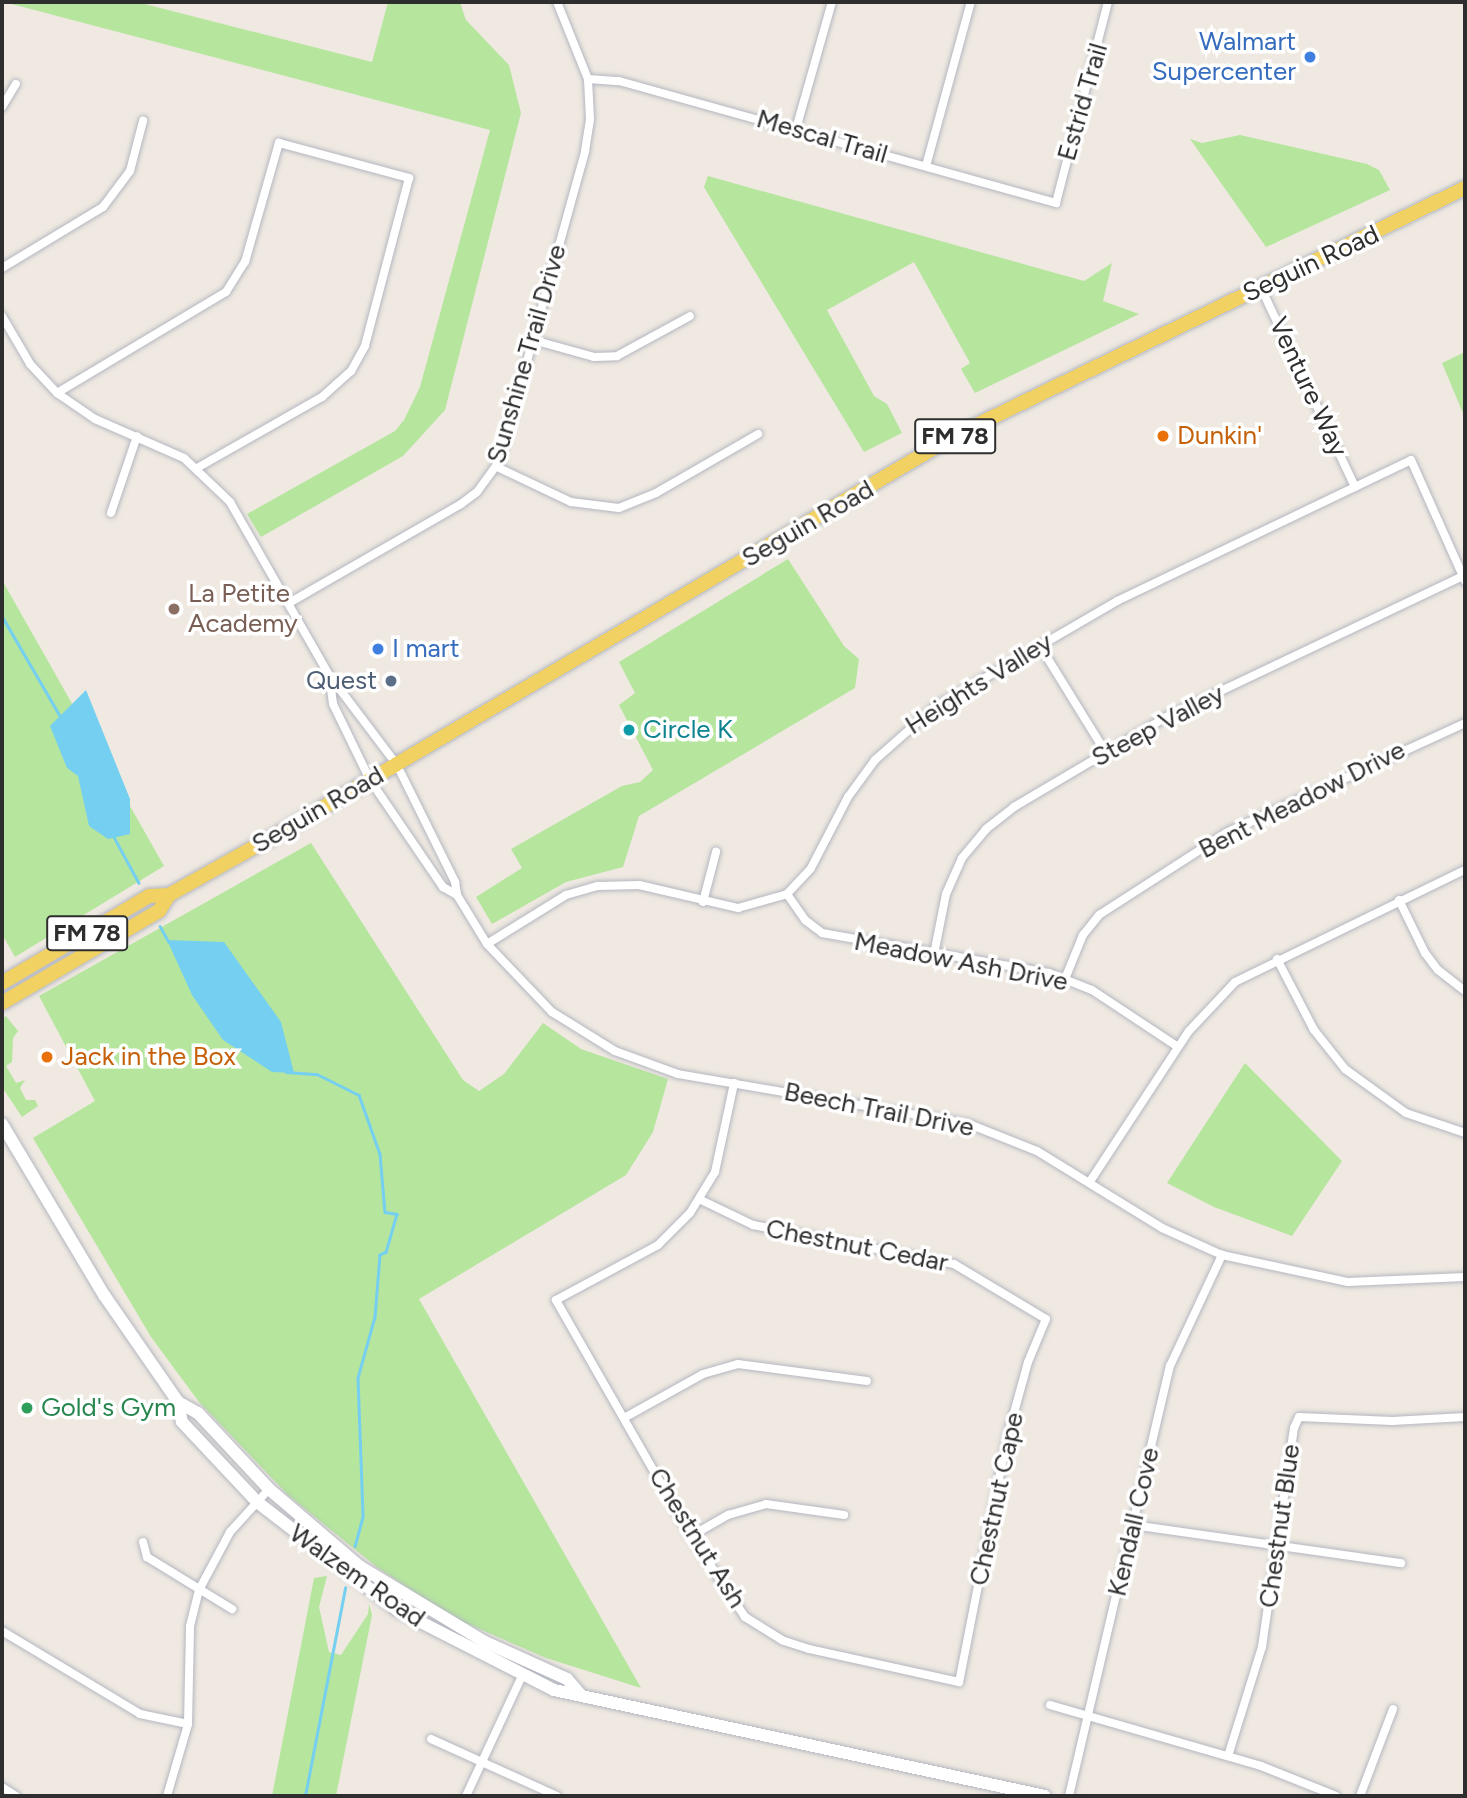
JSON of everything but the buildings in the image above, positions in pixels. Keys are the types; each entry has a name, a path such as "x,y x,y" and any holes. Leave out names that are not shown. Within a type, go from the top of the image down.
{"main road":[{"name":"Seguin Road","path":"2,984 149,896 169,895 397,765 956,435 1465,188"},
{"name":"Seguin Road","path":"2,1003 159,911 169,895"}],"street":[{"name":"Sunshine Trail Drive","path":"289,603 461,504 477,492 497,467 585,151 588,79 557,2"},
{"path":"796,130 832,2"},
{"path":"926,166 971,2"},
{"name":"Estrid Trail","path":"1056,203 1108,2"},
{"name":"Mescal Trail","path":"588,79 619,81 1056,203"},
{"path":"2,107 16,84"},
{"path":"2,268 103,207 130,171 144,121"},
{"path":"57,393 226,292 245,262 279,143 409,178 365,346 351,372 322,397 197,468"},
{"name":"Venture Way","path":"1261,288 1355,487"},
{"name":"Beech Trail Drive","path":"2,316 30,364 57,393 95,419 137,436 197,468 230,502 329,675 397,765 455,882 457,895 487,944 552,1012 615,1051 678,1074 970,1124 1037,1151 1162,1228 1222,1255 1348,1282 1465,1277"},
{"path":"533,340 594,357 617,356 690,316"},
{"path":"497,467 571,502 619,508 656,493 758,434"},
{"path":"111,513 137,436"},
{"name":"Heights Valley","path":"487,944 566,895 598,886 639,885 703,902 747,907 787,894 811,869 848,797 894,739 935,707 1118,601 1411,460 1464,579"},
{"name":"Steep Valley","path":"934,954 953,876 976,839 1014,807 1166,718 1464,579"},
{"path":"1040,646 1106,753"},
{"name":"Beech Trail Drive","path":"329,675 333,704 370,780 443,887 457,895"},
{"name":"Bent Meadow Drive","path":"1065,979 1083,934 1099,915 1215,840 1465,723"},
{"path":"703,902 716,852"},
{"path":"1089,1183 1178,1047 1235,982 1277,959 1465,870"},
{"name":"Meadow Ash Drive","path":"787,894 805,920 822,933 1065,979 1112,1002 1178,1047"},
{"path":"1399,901 1425,953 1465,991"},
{"path":"1277,959 1314,1030 1345,1069 1406,1112 1465,1133"},
{"path":"701,1200 720,1156 734,1083"},
{"name":"Walzem Road","path":"2,1124 104,1295 178,1402 182,1422 257,1502 397,1610 554,1690 1045,1796"},
{"name":"Chestnut Ash","path":"701,1200 658,1245 556,1300 691,1536 745,1616 782,1640 959,1682"},
{"name":"Chestnut Cedar","path":"701,1200 753,1225 954,1264 1046,1319"},
{"name":"Kendall Cove","path":"1069,1796 1170,1366 1222,1255"},
{"name":"Chestnut Cape","path":"959,1682 1007,1438 1028,1362 1046,1319"},
{"path":"624,1418 703,1374 738,1364 867,1381"},
{"name":"Walzem Road","path":"178,1402 198,1413 269,1489 359,1566 412,1602 526,1664 567,1678 580,1694"},
{"name":"Chestnut Blue","path":"1228,1756 1262,1647 1294,1428 1299,1417 1392,1421 1465,1417"},
{"path":"167,1796 188,1724 190,1626 199,1590 230,1531 269,1489"},
{"path":"691,1536 728,1515 766,1504 844,1515"},
{"path":"1133,1525 1401,1563"},
{"path":"143,1542 147,1557 232,1609"},
{"path":"2,1631 140,1714 188,1724"},
{"path":"466,1796 522,1676"},
{"path":"1050,1705 1228,1756 1336,1796"},
{"path":"1360,1796 1393,1709"},
{"path":"431,1739 557,1796"},
{"path":"2,1787 16,1796"}],"green space":[{"path":"4,2 137,2 372,62 388,2 460,2 466,20 509,65 521,113 445,410 403,456 261,537 247,514 395,431 404,420 420,387 490,130"},
{"path":"1240,135 1367,164 1379,170 1390,190 1266,247 1190,139 1202,143"},
{"path":"708,176 1084,281 1112,263 1103,301 1139,314 975,393 961,369 970,363 914,262 827,310 874,396 887,404 902,433 864,452 704,187"},
{"path":"1465,352 1465,418 1442,363"},
{"path":"788,559 844,646 859,659 855,688 639,816 623,867 566,882 492,924 476,897 522,868 511,849 622,786 640,782 653,770 619,705 635,693 619,662"},
{"path":"2,580 164,866 15,957 2,934"},
{"path":"311,843 463,1080 479,1091 504,1074 543,1023 581,1049 668,1079 653,1132 626,1175 419,1299 641,1688 546,1658 454,1618 378,1568 289,1496 199,1402 151,1337 33,1138 95,1101 39,996"},
{"path":"6,1016 18,1031 13,1038 12,1062 6,1066 16,1083 25,1080 20,1088 26,1100 35,1100 38,1106 22,1117 2,1087 2,1019"},
{"path":"1245,1063 1342,1161 1292,1236 1214,1207 1167,1183"},
{"path":"327,1576 319,1607 329,1652 341,1655 368,1614 369,1604 372,1615 336,1796 272,1796 314,1578"}],"water":[{"path":"86,690 130,799 130,834 108,839 89,826 78,776 67,768 50,726"},
{"path":"167,940 224,942 281,1022 294,1073 272,1072 223,1040 192,995"}],"waterway":[{"path":"2,616 62,719"},
{"path":"114,837 139,883"},
{"path":"160,926 169,942"},
{"path":"286,1072 317,1074 359,1095 380,1154 385,1212 397,1214 386,1252 380,1255 375,1317 358,1378 363,1517 355,1546"},
{"path":"305,1796 345,1588"}],"place":[{"name":"Walmart Supercenter","path":"1310,57"},
{"name":"Dunkin'","path":"1163,436"},
{"name":"La Petite Academy","path":"174,609"},
{"name":"I mart","path":"378,649"},
{"name":"Quest","path":"391,681"},
{"name":"Circle K","path":"629,730"},
{"name":"Jack in the Box","path":"47,1057"},
{"name":"Gold's Gym","path":"27,1408"}]}
